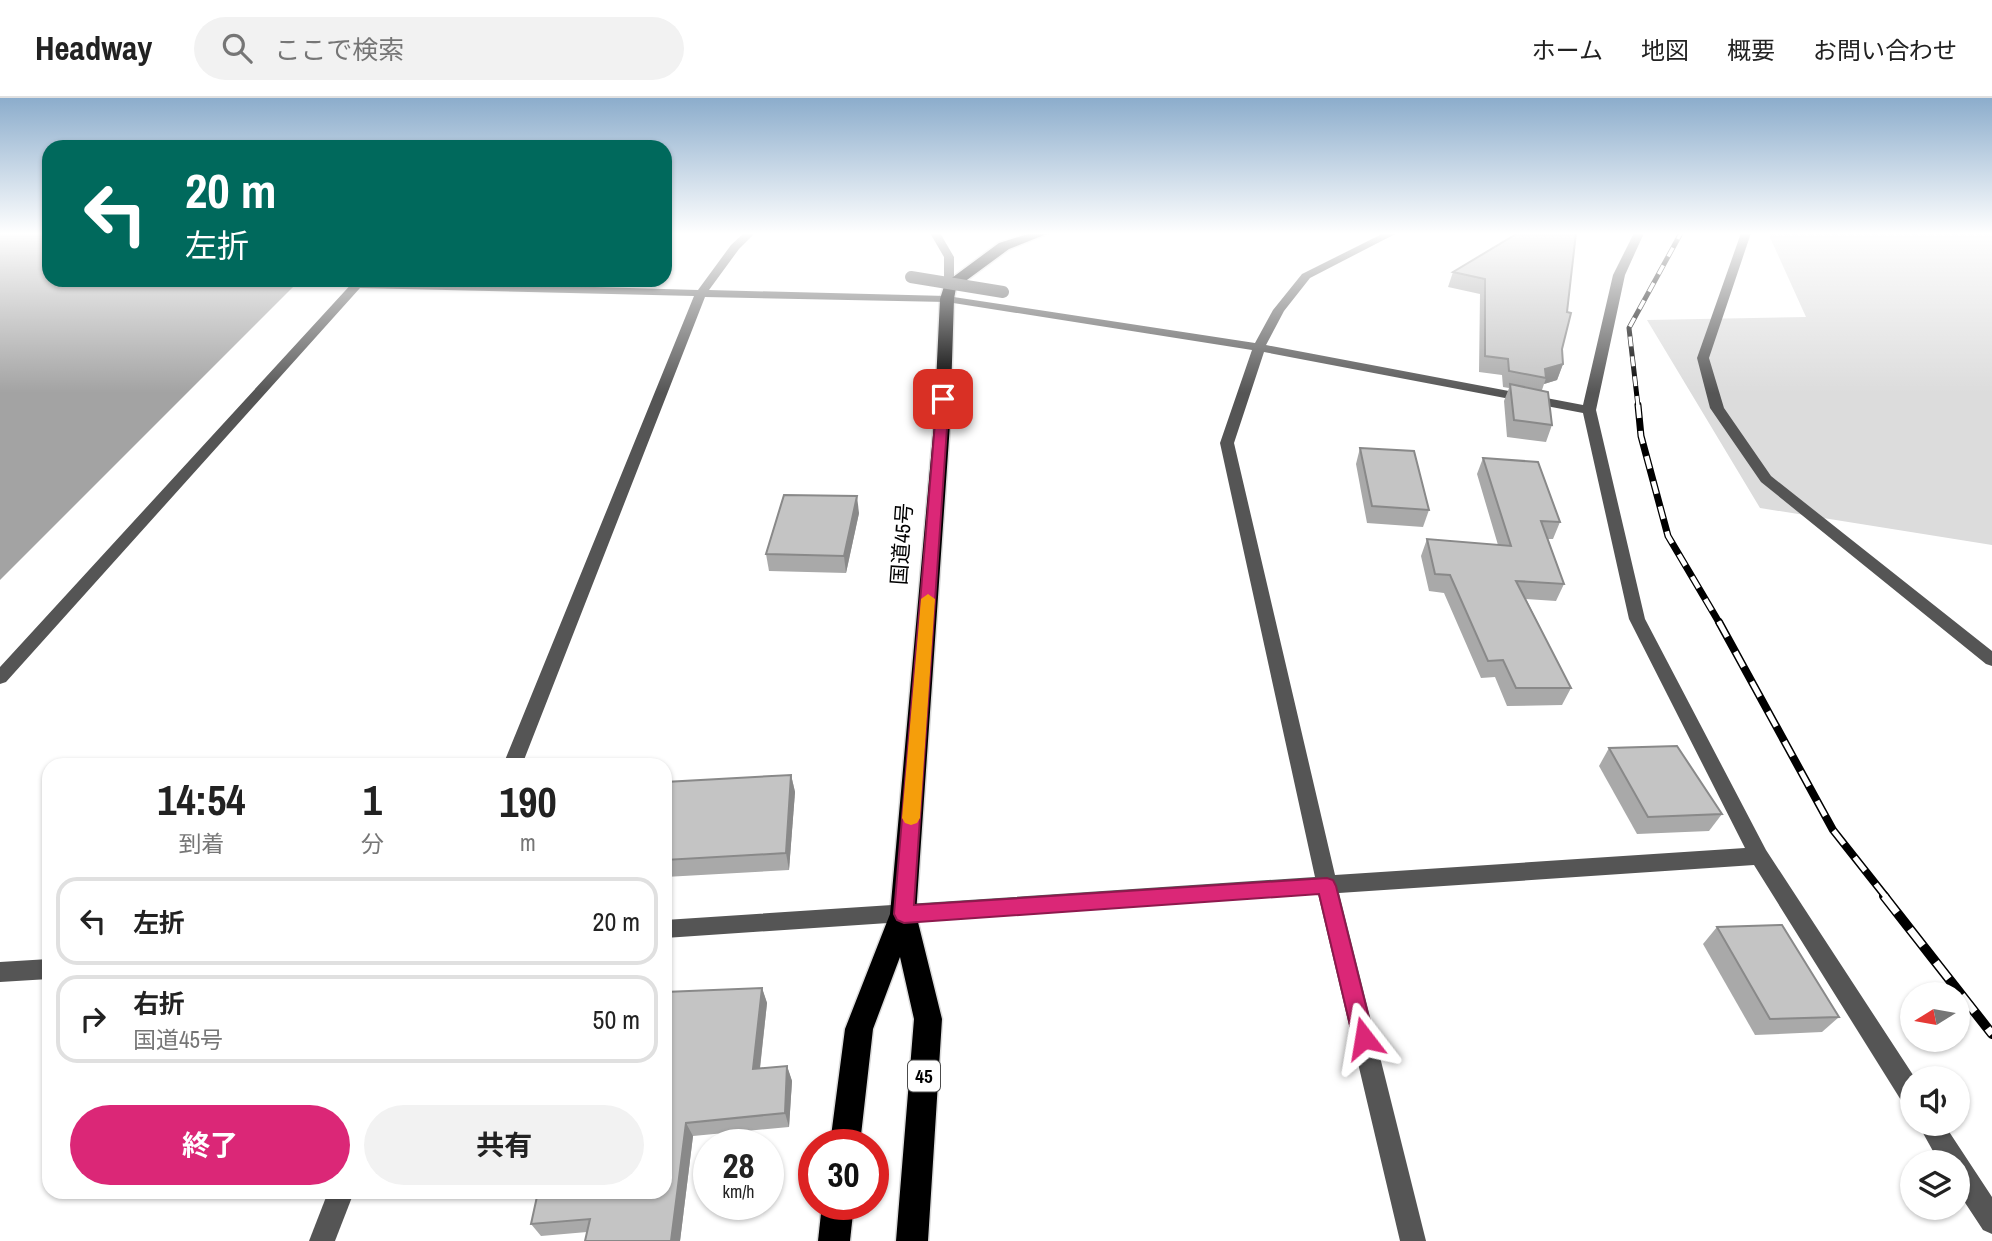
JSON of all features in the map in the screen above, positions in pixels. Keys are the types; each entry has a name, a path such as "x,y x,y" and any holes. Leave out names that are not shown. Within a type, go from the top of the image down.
{"highway":[{"path":"948,292 955,286"},
{"name":"国道45号","path":"847,1129 859,1029 904,914 942,424 948,292"},
{"name":"国道45号","path":"904,914 928,1019 912,1241"},
{"path":"834,1241 836,1220"}],"street":[{"path":"515,758 706,286"},
{"path":"948,286 948,292"},
{"path":"968,286 1003,292"},
{"path":"1298,286 1279,310 1259,347 1227,443 1327,886 1413,1241"},
{"path":"1617,286 1590,410 1637,619 1759,856 1900,1077"},
{"path":"1728,286 1703,358 1717,408 1766,479 1992,660"},
{"path":"0,678 354,287"},
{"path":"514,287 701,293 948,292 1259,347 1590,410"},
{"path":"672,929 1759,856"},
{"path":"0,972 42,969"},
{"path":"1970,1187 1992,1221"},
{"path":"321,1241 338,1199"}],"shaded area":[{"path":"0,286 293,287 0,580"},
{"path":"1792,286 1992,286 1992,545 1760,508 1647,320 1806,317"}],"building":[{"path":"1485,286 1570,286 1567,312 1571,313 1562,349 1563,364 1545,369 1546,378 1509,371 1508,359 1485,356"},
{"path":"1510,384 1548,392 1552,425 1514,420"},
{"path":"1360,448 1414,451 1429,510 1372,506"},
{"path":"1483,458 1538,462 1560,522 1541,521 1564,584 1516,581 1571,688 1516,688 1503,660 1488,661 1450,575 1435,574 1427,539 1511,546"},
{"path":"784,495 857,496 844,556 766,554"},
{"path":"1677,746 1722,814 1648,817 1609,748"},
{"path":"791,775 786,853 672,860 672,782"},
{"path":"1782,925 1839,1017 1770,1019 1717,927"},
{"path":"762,988 753,1069 787,1066 785,1113 686,1123 671,1241 585,1241 590,1219 531,1224 536,1199 672,1199 672,992"}],"railway":[{"path":"1638,406 1629,328 1652,286"},
{"path":"1638,405 1641,436 1668,536 1720,624"},
{"path":"1719,622 1833,830 1886,897"},
{"path":"1884,896 1992,1034"}],"slow traffic":[{"path":"911,818 928,599"}],"route":[{"path":"943,399 904,914 1327,886 1364,1038"}]}
